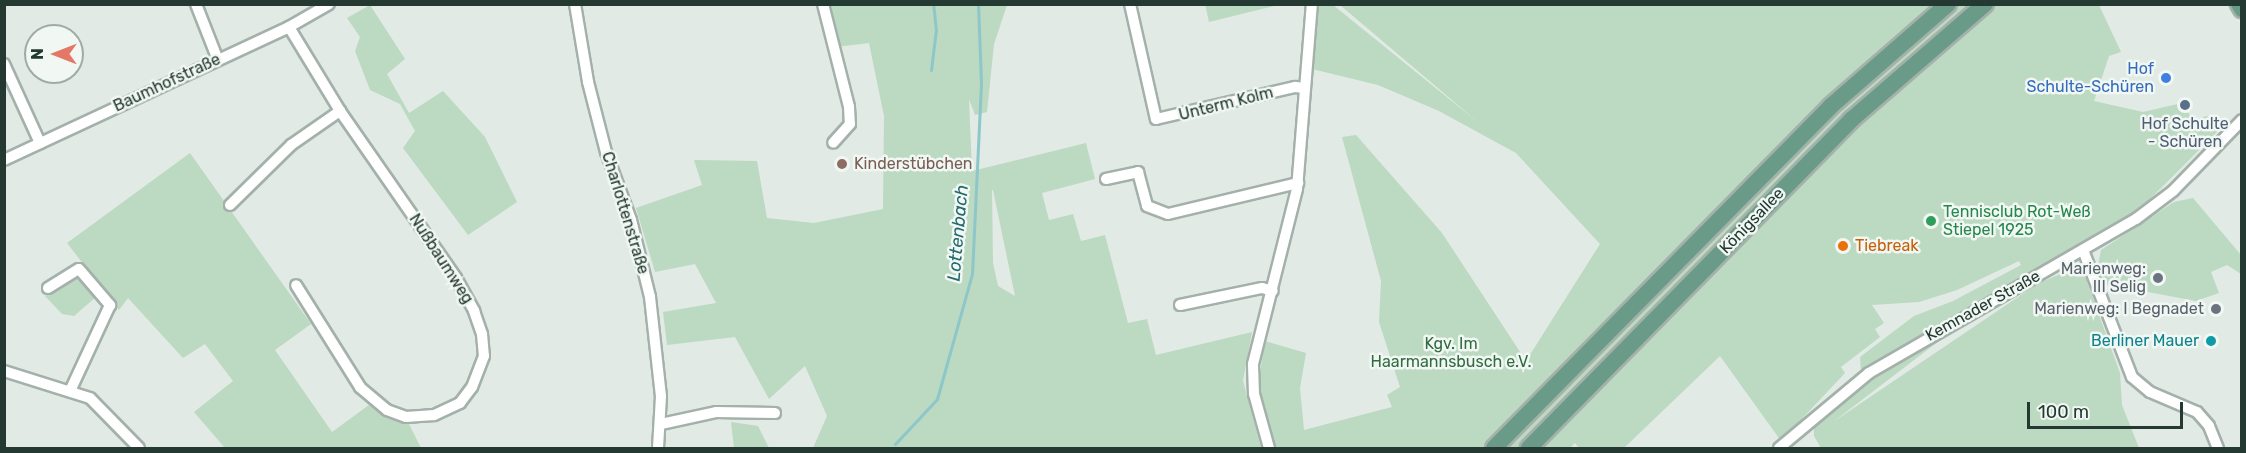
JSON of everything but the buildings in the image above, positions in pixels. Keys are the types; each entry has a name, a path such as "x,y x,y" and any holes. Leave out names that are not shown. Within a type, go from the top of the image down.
{"main road":[{"name":"Königsallee","path":"1494,448 1831,106 1947,4"},
{"name":"Königsallee","path":"1529,448 1851,120 1985,4"},
{"path":"2239,4 2241,9"}],"street":[{"path":"196,4 218,60"},
{"name":"Baumhofstraße","path":"4,159 289,27 329,4"},
{"name":"Charlottenstraße","path":"576,4 588,82 603,141 631,220 650,297 661,424 658,448"},
{"path":"823,4 849,107 850,124 833,143"},
{"name":"Unterm Kolm","path":"1130,4 1156,119 1295,87 1305,88"},
{"path":"1269,448 1252,378 1256,348 1273,291 1298,183 1312,4"},
{"name":"Nußbaumweg","path":"289,27 340,111 456,278 474,311 484,356 472,387 460,403 429,417 406,417 387,410 360,387 297,285"},
{"path":"4,64 40,142"},
{"path":"230,205 291,145 340,111"},
{"name":"Kemnader Straße","path":"1779,448 1869,373 2083,250 2173,191 2241,120"},
{"path":"1107,179 1138,172 1147,206 1168,214 1298,183"},
{"path":"2083,250 2132,377 2150,392 2197,412 2209,426 2218,448"},
{"path":"48,288 79,269 110,305 70,391"},
{"path":"1180,305 1262,288 1273,291"},
{"path":"4,371 90,399 139,448"},
{"path":"661,424 716,412 775,413"}],"green space":[{"path":"1205,4 1278,4 1278,5 1209,22"},
{"path":"370,5 405,59 387,74 409,113 443,91 485,137 517,202 468,235 403,148 415,131 400,104 370,90 355,51 360,37 347,18"},
{"path":"825,5 1007,5 994,44 987,112 975,115 969,99 972,171 1086,143 1095,179 1042,193 1049,220 1073,214 1081,241 1105,235 1128,323 1147,319 1156,355 1252,332 1243,381 1261,448 813,448 827,416 805,366 769,399 735,337 667,345 663,312 716,303 695,264 655,272 636,208 702,185 694,160 757,161 767,218 814,223 883,209 884,116 869,43 836,47","holes":["993,190 1015,296 998,286 993,263"]},
{"name":"Kgv. Im Haarmannsbusch e.V.","path":"1317,5 1333,5 1479,123 1340,5 2099,5 2121,52 2109,56 2094,101 2143,112 2182,103 2193,120 2207,116 2220,129 2140,209 2024,276 1833,422 2039,283 2075,268 2085,276 2120,373 2122,405 2139,448 1821,448 1814,436 1814,426 1862,384 1860,357 1914,316 1953,301 2021,265 2019,261 1957,290 1919,302 1872,305 1884,323 1875,329 1880,337 1841,367 1845,373 1781,441 1720,356 1624,448 1579,448 1575,443 1570,448 1274,448 1258,385 1265,341 1306,353 1300,388 1304,430 1392,407 1387,395 1400,387 1379,322 1381,281 1342,137 1356,135 1442,233 1526,361 1600,244 1516,153 1439,111 1378,85 1312,69"},
{"path":"190,153 311,324 275,350 332,432 369,405 387,418 409,424 421,448 225,448 194,412 233,381 205,344 183,358 128,298 119,310 67,243"},
{"path":"2193,198 2241,255 2241,274 2227,265 2211,272 2219,293 2196,301 2105,284 2098,265 2101,250 2174,202"},
{"path":"77,275 97,296 74,316 62,314 45,296"},
{"path":"731,422 758,426 769,448 734,448"}],"waterway":[{"name":"Lottenbach","path":"931,70 936,31 933,4"},
{"name":"Lottenbach","path":"895,444 937,399 972,274 981,82 978,4"}],"place":[{"name":"Hof Schulte-Schüren","path":"2166,78"},
{"name":"Hof Schulte - Schüren","path":"2185,105"},
{"name":"Kinderstübchen","path":"842,164"},
{"name":"Tennisclub Rot-Weß Stiepel 1925","path":"1931,221"},
{"name":"Tiebreak","path":"1843,246"},
{"name":"Marienweg: III Selig","path":"2158,278"},
{"name":"Marienweg: I Begnadet","path":"2216,309"},
{"name":"Berliner Mauer","path":"2211,341"}]}
